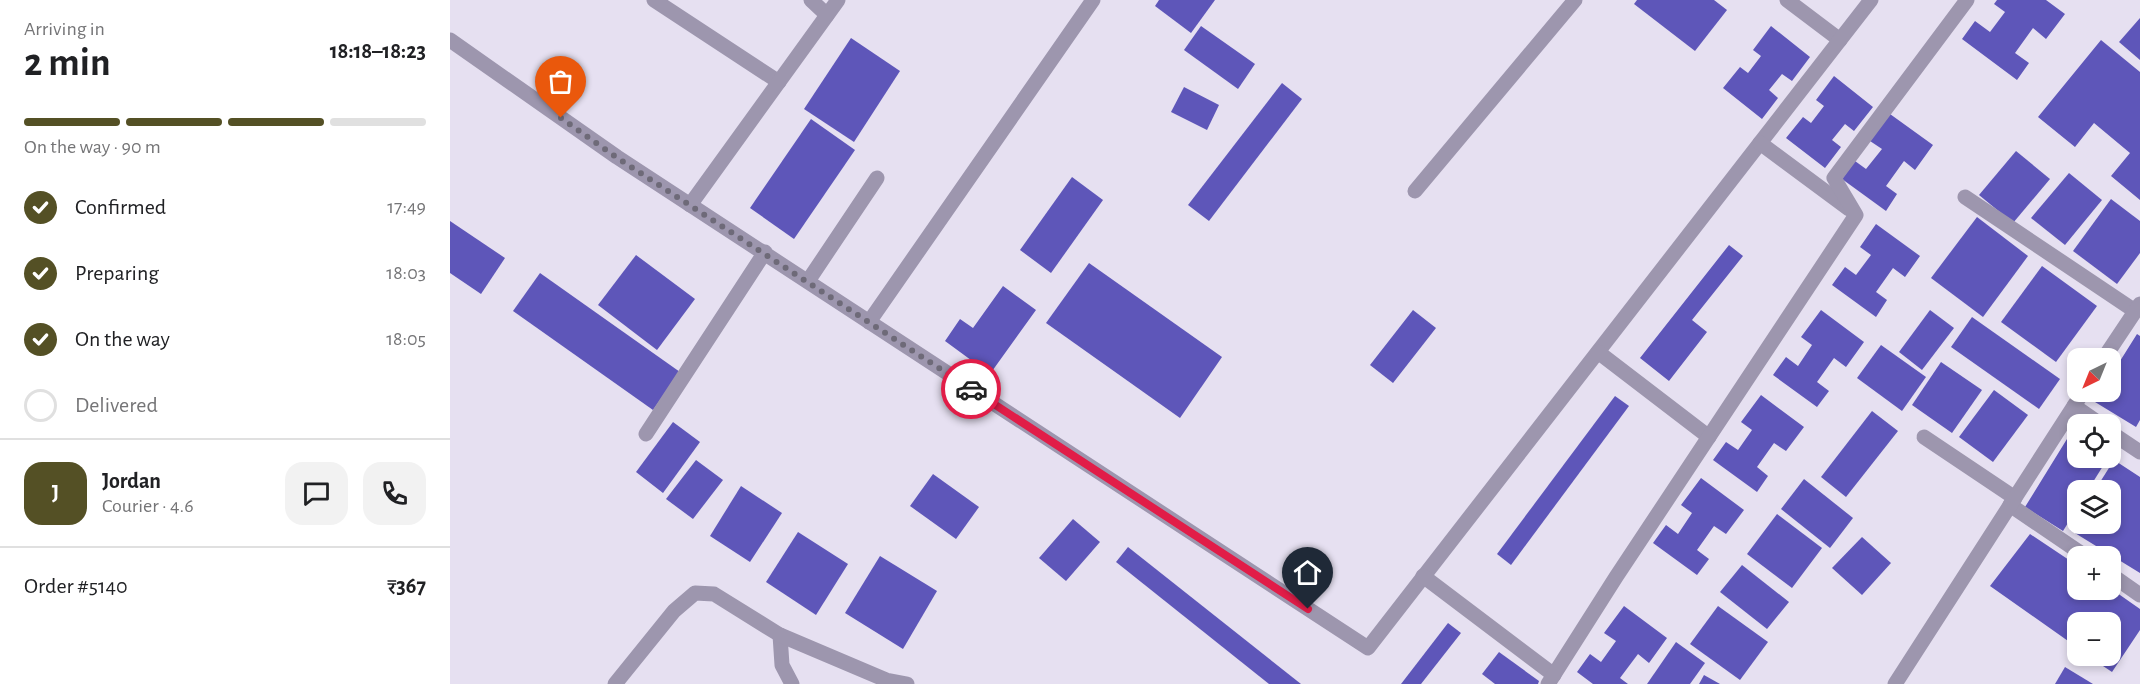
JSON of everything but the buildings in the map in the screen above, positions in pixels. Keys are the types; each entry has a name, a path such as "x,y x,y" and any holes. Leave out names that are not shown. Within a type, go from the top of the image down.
{"street":[{"path":"654,0 779,82"},
{"path":"811,0 827,15"},
{"path":"690,205 838,0"},
{"path":"869,322 1094,0"},
{"path":"1415,191 1575,0"},
{"path":"1787,0 1840,40"},
{"path":"450,40 616,157 765,252 1368,648 1871,0"},
{"path":"1856,215 1834,178 1966,0"},
{"path":"1760,143 1856,215"},
{"path":"808,281 877,178"},
{"path":"1965,197 2138,308 2111,348"},
{"path":"1424,576 1551,680 1856,215"},
{"path":"646,434 765,252"},
{"path":"1598,352 1709,436"},
{"path":"1895,684 2077,402"},
{"path":"2074,406 2086,414"},
{"path":"1924,438 2072,546"},
{"path":"2121,439 2140,452"},
{"path":"2121,582 2140,595"},
{"path":"615,684 674,611 695,593 714,594 780,635 886,680 907,684"},
{"path":"780,635 782,665 792,684"}],"way so far":[{"path":"561,118 616,157 765,252 971,389"}],"route":[{"path":"971,389 1308,609"}]}
